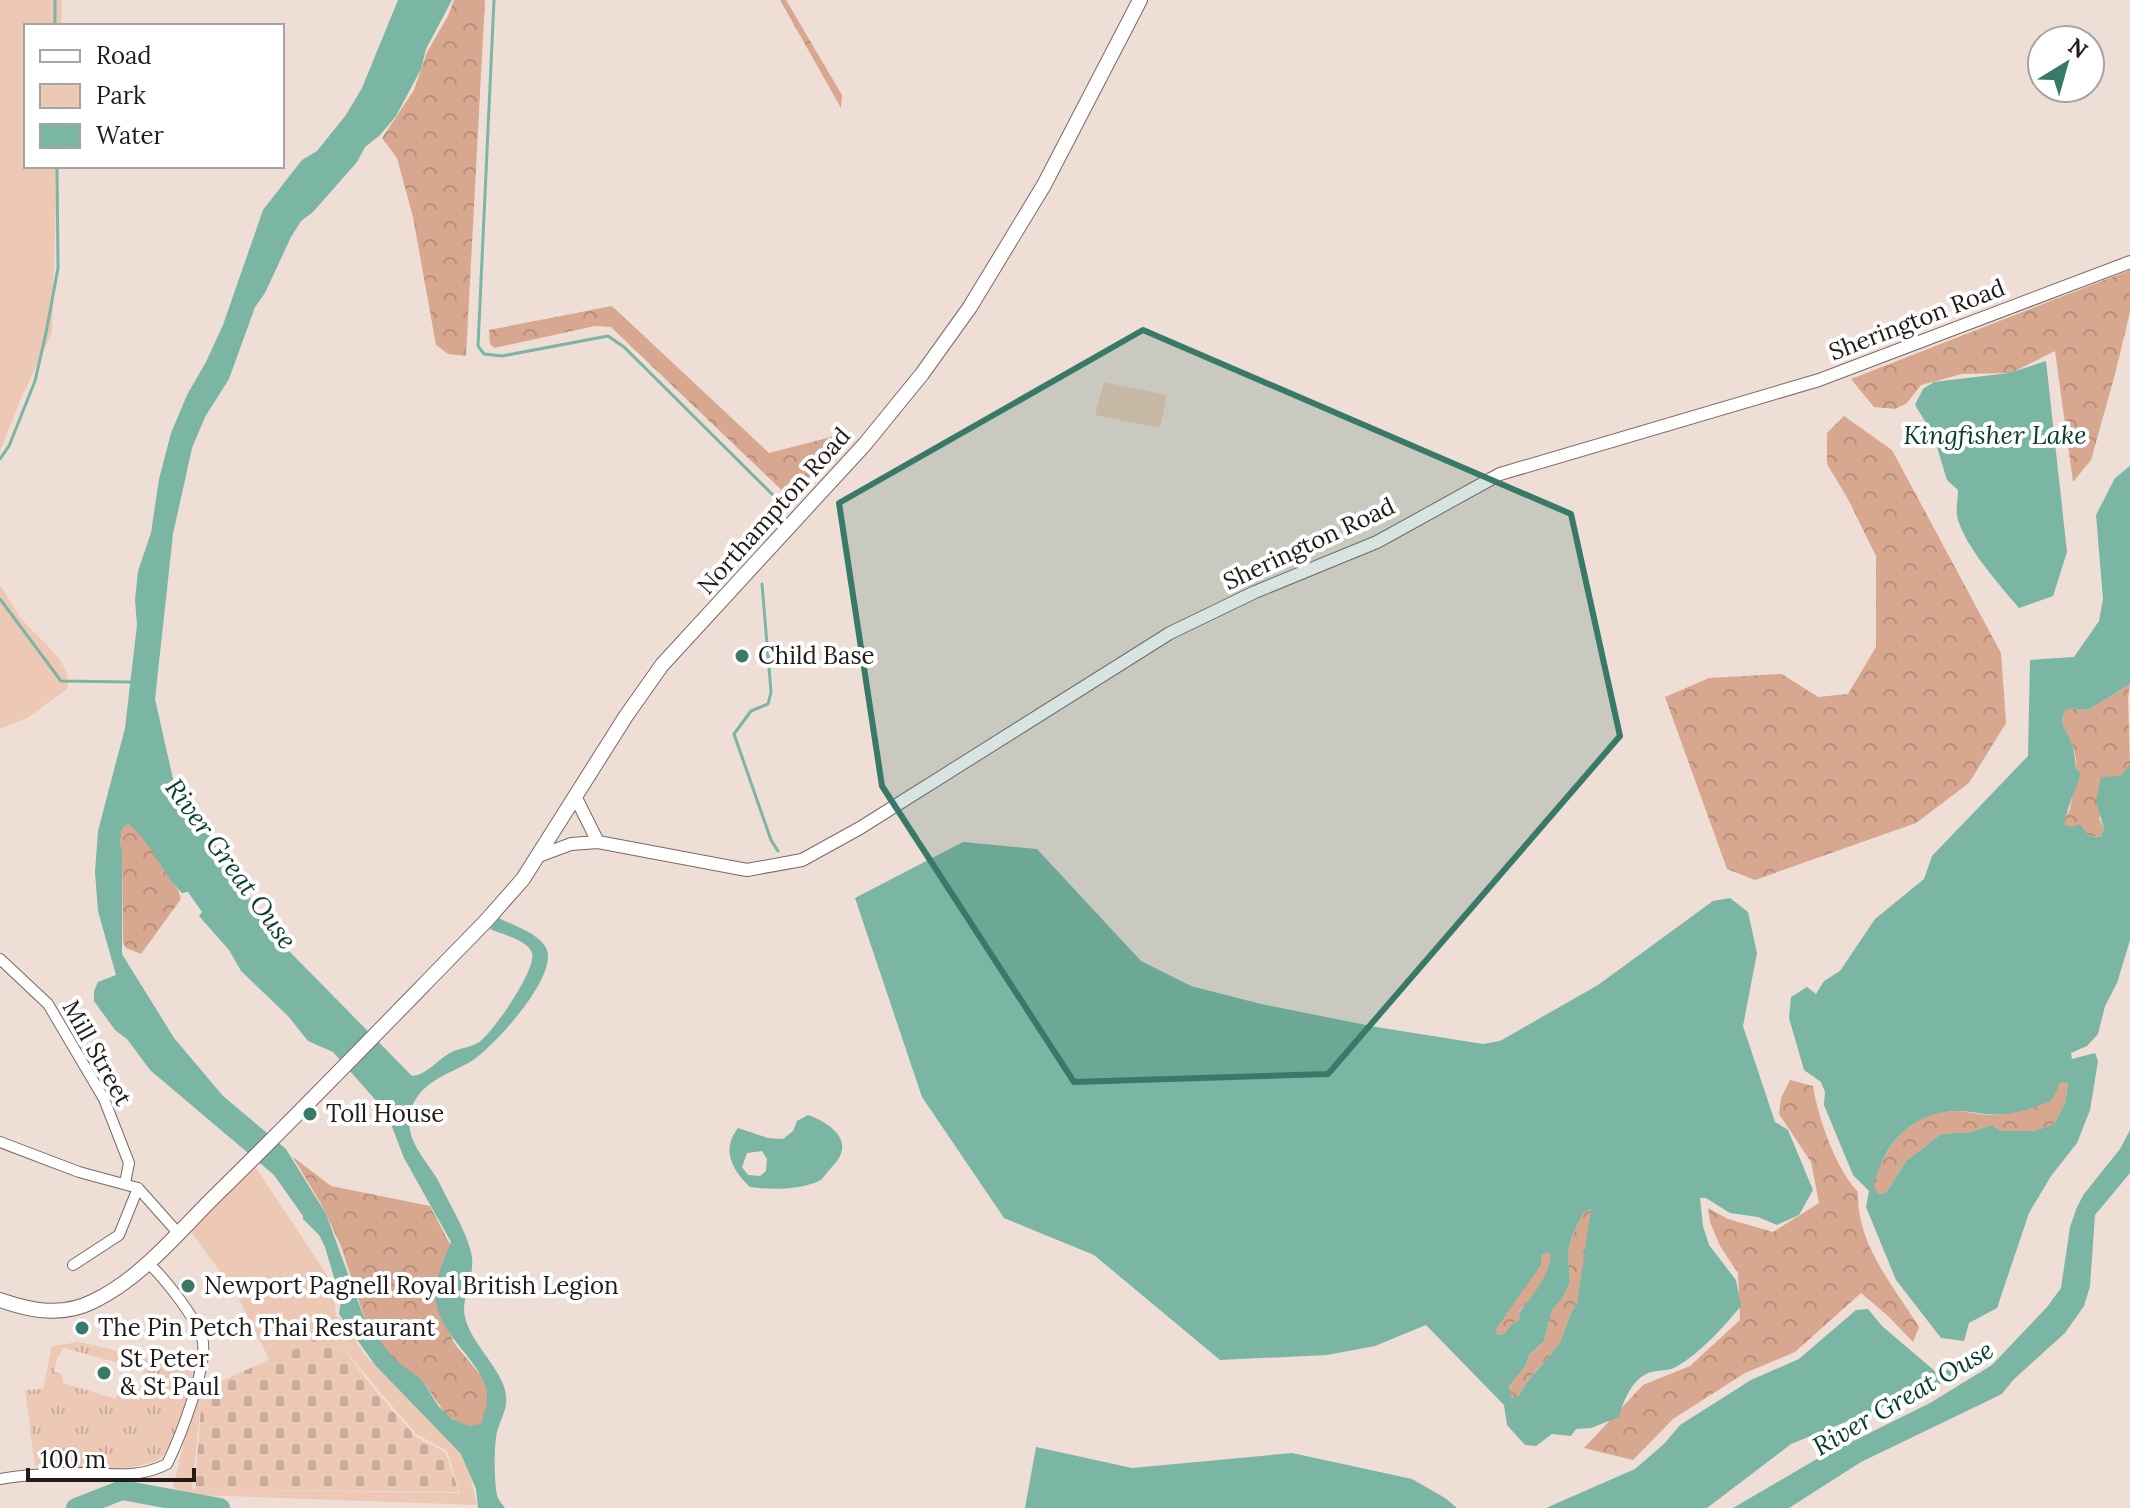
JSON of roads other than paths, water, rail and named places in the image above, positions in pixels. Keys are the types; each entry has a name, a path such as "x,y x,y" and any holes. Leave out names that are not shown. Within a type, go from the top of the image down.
{"main road":[{"name":"Northampton Road","path":"0,1300 43,1312 70,1311 124,1284 282,1129 486,921 523,879 626,716 662,665 865,444 922,374 970,307 1044,185 1140,0"}],"street":[{"name":"Sherington Road","path":"536,857 571,844 598,842 747,870 802,860 860,828 1170,633 1255,592 1377,542 1500,474 1819,380 2130,262"},
{"path":"575,796 598,842"},
{"name":"Mill Street","path":"0,959 48,1004 104,1099 129,1163 125,1183"},
{"path":"0,1142 109,1182 138,1188 178,1233"},
{"path":"73,1265 119,1235 138,1188"},
{"path":"0,1479 30,1474 128,1475 150,1472 167,1464 187,1415 204,1354 202,1337 165,1279 147,1262"}],"water":[{"path":"398,0 452,0 396,116 365,147 357,162 313,212 301,221 291,237 265,293 255,307 229,379 205,417 192,448 173,534 155,699 173,779 222,855 220,859 289,951 412,1076 423,1073 454,1051 478,1043 503,1015 521,986 532,961 532,953 520,941 490,929 499,918 530,933 545,946 548,958 544,973 523,1008 481,1054 421,1092 415,1100 409,1121 413,1141 441,1186 471,1252 472,1269 465,1317 474,1339 506,1392 495,1460 497,1493 505,1508 478,1508 476,1489 461,1454 375,1365 339,1314 341,1301 325,1247 274,1175 150,1070 94,1001 98,982 116,975 98,911 95,872 98,831 125,728 137,625 135,600 138,571 151,533 159,479 171,433 223,325 263,210 302,160 317,151 346,115 362,88","holes":["128,824 175,885 182,893 188,892 202,912 199,916 229,950 241,971 288,1016 308,1041 333,1052 380,1105 404,1158 451,1242 437,1278 435,1299 446,1327 486,1388 487,1402 481,1424 469,1426 452,1419 439,1407 422,1380 395,1360 366,1323 326,1214 286,1149 223,1096 174,1038 122,954 120,843 122,829"]},
{"name":"Kingfisher Lake","path":"2046,361 2067,552 2053,596 2019,608 1967,540 1957,516 1958,490 1947,480 1933,434 1915,405 1923,389 1934,382 2009,373"},
{"path":"2130,466 2130,684 2088,710 2067,708 2064,714 2063,723 2073,747 2076,769 2081,773 2065,825 2072,827 2079,824 2089,836 2101,837 2104,829 2096,801 2101,777 2121,776 2130,764 2130,940 2098,1034 2087,1046 2071,1053 2072,1059 2095,1053 2098,1061 2090,1110 2077,1143 2051,1176 2029,1213 1997,1308 1969,1323 1964,1341 1941,1338 1896,1280 1866,1207 1869,1191 1853,1175 1824,1105 1825,1092 1821,1082 1804,1070 1789,1018 1791,997 1807,987 1816,994 1824,981 1840,971 1875,919 1924,879 1932,856 2028,756 2030,660 2074,657 2099,621 2103,599 2096,515 2115,478","holes":["2060,1082 2068,1084 2065,1103 2054,1124 2034,1131 2000,1131 1992,1125 1971,1132 1941,1134 1906,1161 1886,1193 1878,1194 1874,1187 1891,1146 1923,1118 1953,1111 1997,1114 2021,1111 2051,1101"]},
{"path":"963,842 1037,849 1141,961 1191,986 1261,1004 1376,1027 1483,1044 1500,1041 1598,985 1713,901 1730,898 1748,912 1757,953 1743,1026 1775,1122 1788,1130 1813,1190 1799,1215 1777,1225 1758,1217 1730,1213 1706,1198 1700,1198 1709,1245 1736,1280 1741,1306 1694,1355 1673,1368 1651,1372 1639,1379 1626,1397 1619,1417 1591,1428 1576,1429 1571,1436 1552,1434 1536,1446 1525,1445 1507,1425 1504,1405 1426,1325 1375,1346 1327,1355 1220,1360 1094,1255 1004,1218 922,1097 855,898","holes":["1591,1209 1577,1303 1558,1345 1519,1396 1512,1398 1509,1386 1526,1365 1529,1355 1544,1341 1552,1310 1570,1282 1568,1252 1572,1236 1583,1213","1544,1252 1550,1254 1544,1276 1519,1313 1517,1322 1504,1334 1497,1335 1496,1329 1541,1265"]},
{"path":"808,1115 833,1129 842,1143 839,1159 822,1179 811,1184 767,1189 750,1187 738,1174 731,1159 730,1144 738,1128 768,1138 783,1139 793,1131 797,1121","holes":["762,1151 767,1159 766,1171 760,1176 748,1175 742,1167 747,1153"]},
{"path":"2130,1130 2130,1173 2095,1215 2090,1286 2084,1306 2065,1333 2013,1380 2002,1394 1861,1462 1789,1508 1733,1508 1815,1460 1930,1403 1992,1365 2061,1288 2070,1227 2077,1207 2120,1149"},
{"name":"River Great Ouse","path":"1868,1309 1882,1326 1936,1372 1949,1370 1957,1377 1791,1444 1707,1508 1546,1508 1635,1469 1680,1425 1751,1380 1799,1359 1856,1310"},
{"path":"1036,1447 1132,1468 1292,1453 1412,1479 1457,1508 1025,1508"}],"waterway":[{"path":"55,0 55,24"},
{"path":"494,0 478,346 484,354 502,356 608,336 624,347 785,507"},
{"path":"0,459 9,446 35,381 46,333 58,268 57,168"},
{"path":"762,584 771,692 768,704 751,711 734,734 771,840 778,851"},
{"path":"0,599 61,681 131,682"},
{"path":"76,1508 122,1490 220,1508"}],"place":[{"name":"Child Base","path":"742,656"},
{"name":"Toll House","path":"310,1114"},
{"name":"Newport Pagnell Royal British Legion","path":"188,1286"},
{"name":"The Pin Petch Thai Restaurant","path":"82,1328"},
{"name":"St Peter & St Paul","path":"104,1373"}]}
